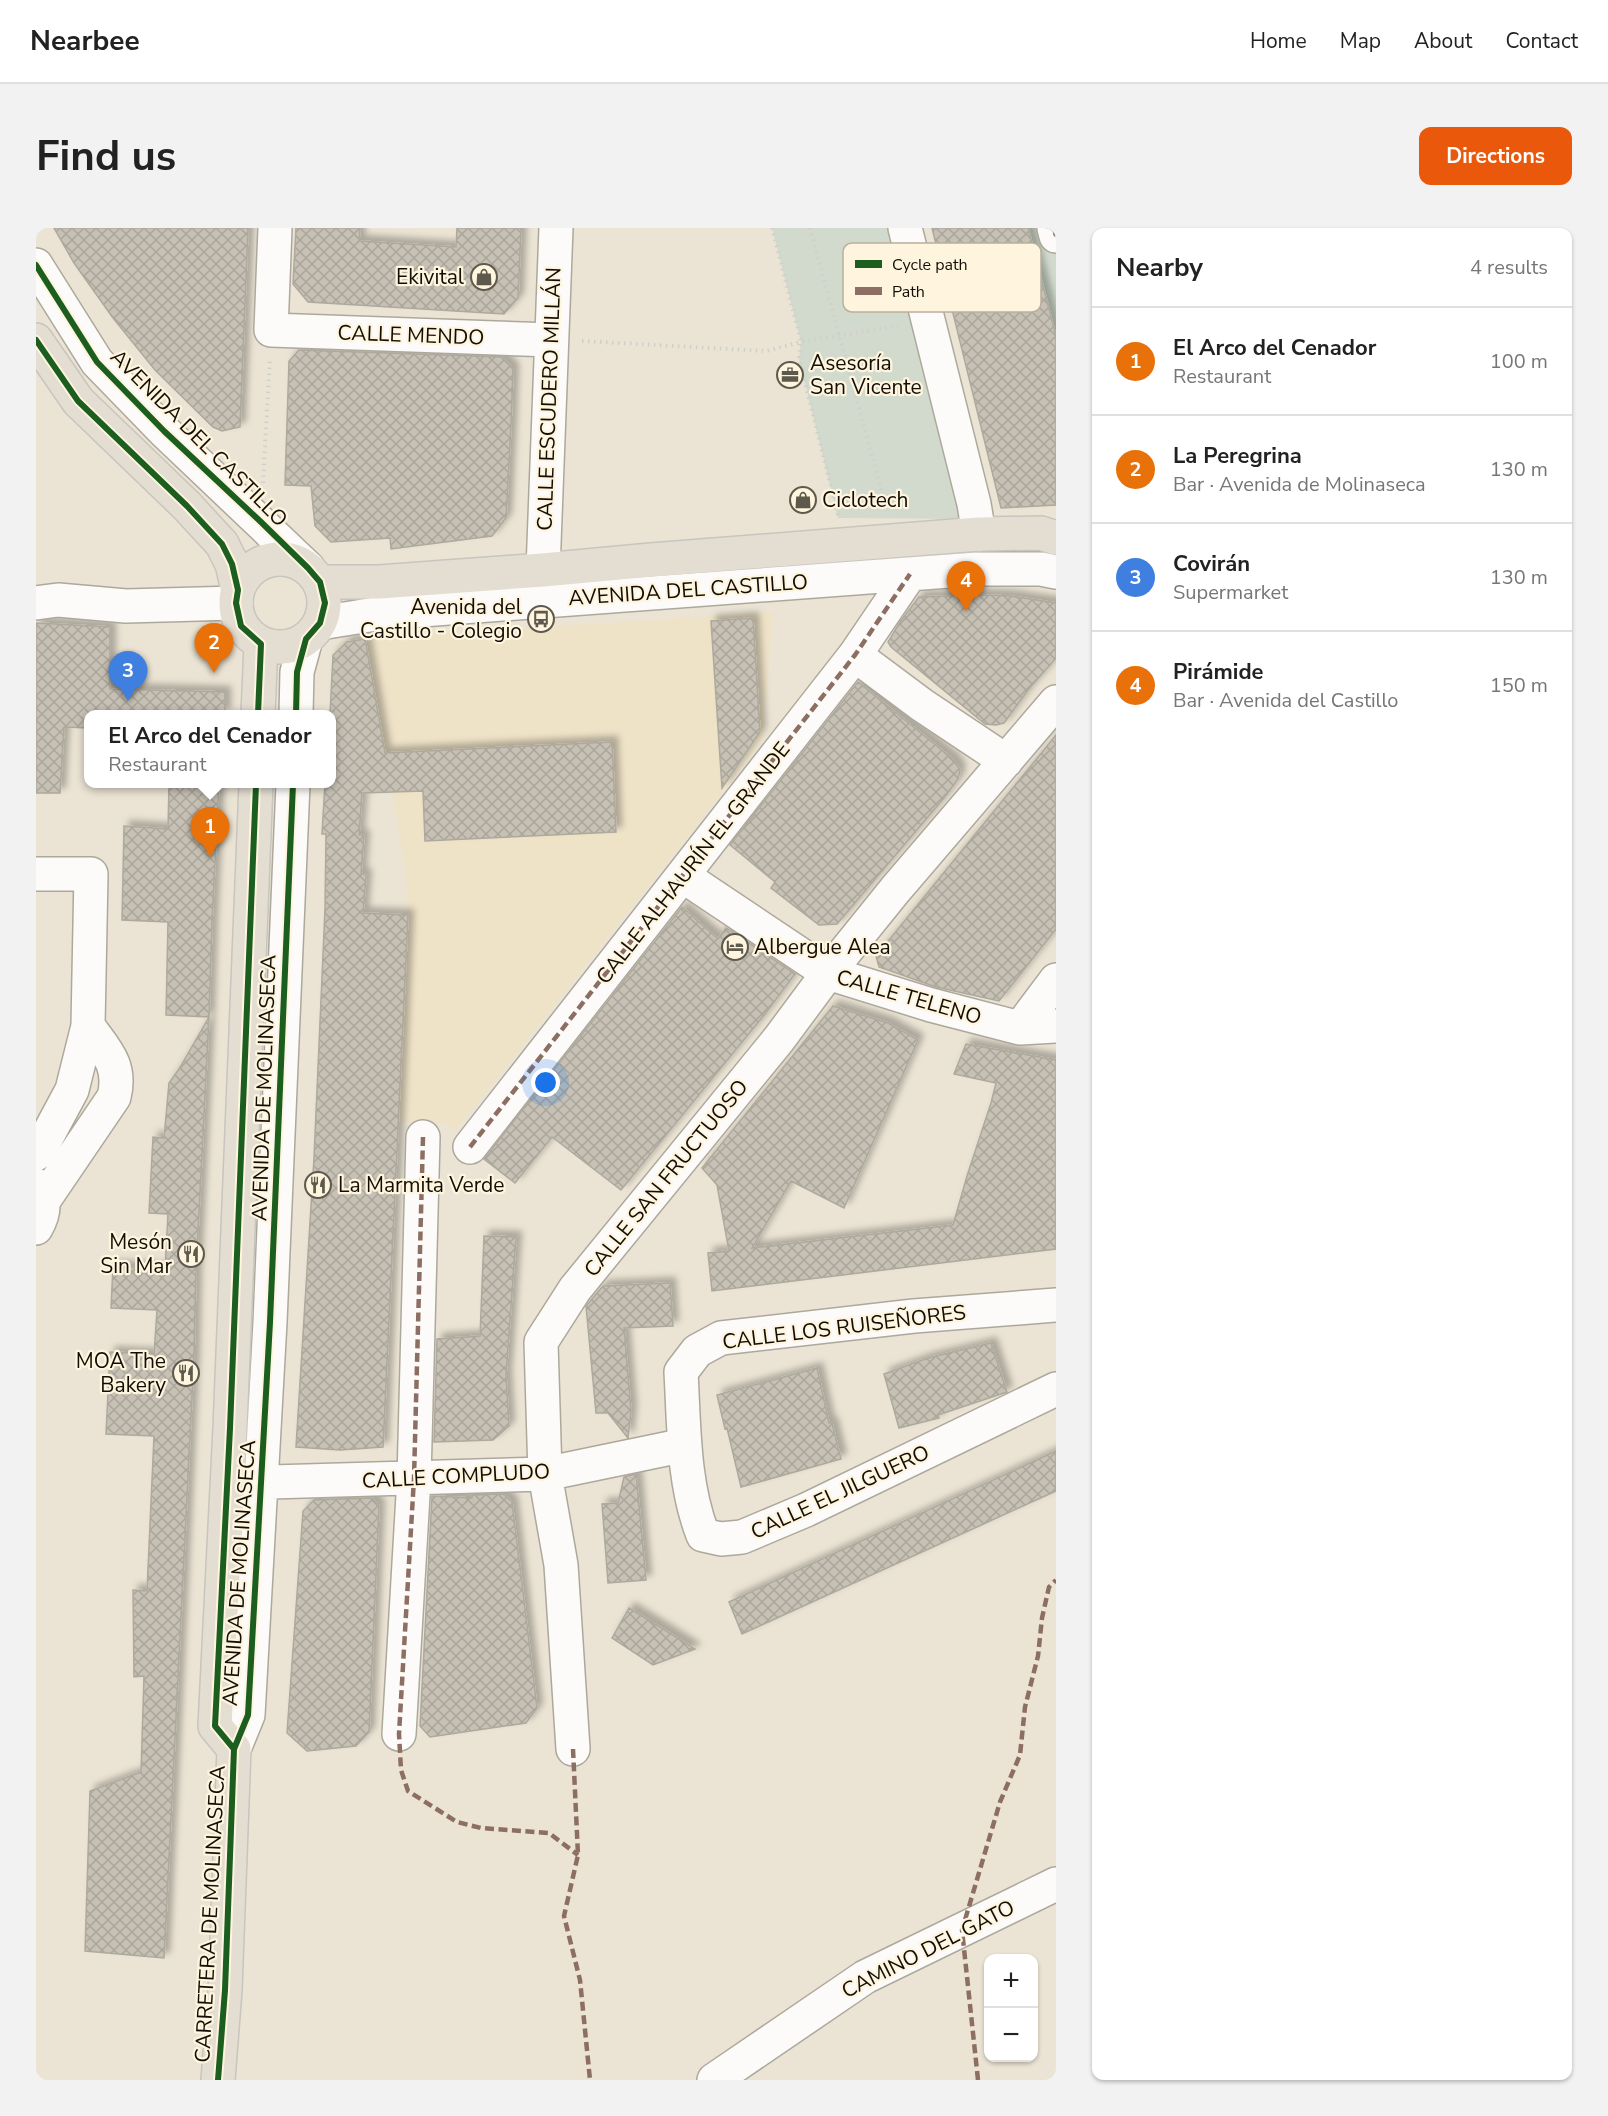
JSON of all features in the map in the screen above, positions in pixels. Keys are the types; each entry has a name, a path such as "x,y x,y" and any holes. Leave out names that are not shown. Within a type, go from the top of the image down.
{"main road":[{"path":"36,340 78,401 187,506 222,544 232,564 241,626 261,644 284,647 313,631 325,603 314,575 286,558 262,562 243,577 237,597"},
{"name":"AVENIDA DEL CASTILLO","path":"314,575 379,582 543,570 978,526 1041,533 1056,538"},
{"path":"258,710 261,644"},
{"name":"AVENIDA DE MOLINASECA","path":"234,1749 215,1726 256,788"},
{"name":"CARRETERA DE MOLINASECA","path":"218,2080 225,1990 234,1749"}],"street":[{"path":"271,330 275,228"},
{"name":"CALLE ESCUDERO MILLÁN","path":"543,570 556,228"},
{"path":"904,228 908,243"},
{"path":"1054,228 1056,236"},
{"name":"AVENIDA DEL CASTILLO","path":"36,265 97,362 164,431 314,575"},
{"path":"925,312 978,526"},
{"name":"CALLE MENDO","path":"271,330 551,339"},
{"name":"AVENIDA DEL CASTILLO","path":"313,631 405,612 976,569 1041,569 1056,572"},
{"name":"CALLE ALHAURÍN EL GRANDE","path":"470,1147 855,655 910,574"},
{"path":"36,603 58,600 126,606 237,597"},
{"path":"296,710 297,672 313,631"},
{"path":"855,655 922,705 1006,761"},
{"name":"CALLE SAN FRUCTUOSO","path":"573,1749 561,1565 545,1474 541,1342 575,1289 779,1039 828,973 895,890 1056,702"},
{"name":"AVENIDA DE MOLINASECA","path":"234,1749 248,1715 271,1310 293,788"},
{"path":"36,874 91,874 88,1026 72,1090 36,1154"},
{"name":"CALLE TELENO","path":"683,876 828,973 932,1005 1020,1028 1056,1026"},
{"path":"1020,1028 1056,980"},
{"path":"39,1204 114,1097 118,1083 115,1065 88,1026"},
{"path":"399,1734 414,1478 423,1137"},
{"name":"CALLE LOS RUISEÑORES","path":"685,1445 681,1372 698,1351 722,1338 914,1316 1056,1305"},
{"name":"CALLE EL JILGUERO","path":"685,1445 694,1511 703,1535 721,1539 742,1538 806,1510 1056,1389"},
{"name":"CALLE COMPLUDO","path":"227,1483 545,1474 685,1445"},
{"name":"CAMINO DEL GATO","path":"714,2080 865,1977 1056,1884"}],"path":[{"path":"772,228 801,342 799,359 838,518 848,518"},
{"path":"810,228 889,518"},
{"path":"551,339 766,351 801,342 928,322"},
{"path":"261,522 271,330"}],"shaded area":[{"path":"772,228 905,228 909,243 843,243 843,312 926,312 978,519 838,518 799,359 801,342"},
{"path":"1029,228 1056,228 1056,338 1041,277 1041,243 1033,243"},
{"path":"773,612 763,740 453,1133 447,1123 398,1121 408,915 406,874 366,639"}],"building":[{"path":"54,228 248,228 240,427 222,431 213,427 155,370 113,318 74,263"},
{"path":"296,228 360,228 359,241 456,247 457,228 521,228 518,298 504,314 308,302 293,284"},
{"path":"932,228 1028,228 1032,243 936,243"},
{"path":"1041,278 1056,336 1056,505 1001,508 953,312 1041,312"},
{"path":"299,350 502,357 513,369 506,518 492,536 391,549 390,538 331,542 315,526 311,486 285,485 289,361"},
{"path":"1010,596 1056,603 1056,658 1028,690 1004,723 996,725 985,724 891,647 888,642 919,597"},
{"path":"753,618 760,732 722,788 711,621"},
{"path":"36,623 110,627 110,689 225,692 225,710 84,710 84,728 64,727 60,793 36,793"},
{"path":"365,639 385,753 612,742 616,832 425,841 423,791 362,793 359,835 364,836 361,873 366,875 363,913 408,915 383,1447 340,1450 296,1447 314,1158 325,909 326,834 322,834 325,788 336,788 336,710 330,710 333,655 347,642"},
{"path":"858,682 954,760 960,770 958,779 944,798 837,924 819,925 771,888 775,882 730,845"},
{"path":"1056,735 1056,929 999,1001 936,987 879,967 876,956"},
{"path":"169,788 219,788 209,1017 166,1015 168,922 122,920 124,826 168,829"},
{"path":"682,907 718,939 726,928 795,974 621,1190 552,1137 515,1183 484,1159"},
{"path":"833,1006 888,1023 918,1040 844,1208 791,1181 752,1248 953,1225 996,1083 954,1074 966,1044 1056,1060 1056,1249 712,1291 708,1253 729,1251 717,1185 702,1168"},
{"path":"209,1017 164,1958 85,1951 90,1791 141,1772 144,1676 134,1677 133,1590 147,1591 154,1436 106,1434 110,1352 154,1354 157,1310 111,1308 113,1266 165,1269 168,1214 149,1213 153,1137 164,1138 169,1083"},
{"path":"484,1236 516,1237 506,1375 509,1426 493,1440 434,1442 437,1339 480,1336"},
{"path":"670,1283 673,1326 624,1328 631,1411 628,1438 608,1413 596,1413 586,1306 603,1286"},
{"path":"991,1343 1007,1392 938,1415 939,1418 899,1428 884,1374 928,1358"},
{"path":"817,1368 829,1423 832,1423 841,1459 741,1487 717,1395"},
{"path":"1056,1451 1056,1491 742,1634 729,1602"},
{"path":"636,1474 646,1580 608,1583 602,1504 618,1503 624,1477"},
{"path":"503,1494 512,1502 537,1708 526,1723 430,1737 420,1726 432,1496 472,1498 472,1495"},
{"path":"372,1498 379,1506 369,1732 356,1746 307,1751 287,1733 303,1511 314,1500"},
{"path":"629,1608 695,1649 653,1665 612,1638"}],"marked path":[{"path":"1054,228 1056,236"},
{"path":"470,1147 855,655 910,574"},
{"path":"423,1137 414,1478 399,1734 401,1770 408,1791 457,1822 481,1828 549,1833 578,1855"},
{"path":"978,2080 962,1930 1000,1802 1020,1755 1025,1707 1038,1656 1042,1618 1049,1587 1056,1580"},
{"path":"573,1749 578,1855 564,1916 580,1980 590,2080"}],"cycle path":[{"path":"36,265 97,362 164,431 261,522 320,582 325,603 320,623 306,639 297,672 296,710"},
{"path":"36,340 78,401 187,506 222,544 232,564 238,590 236,603 241,626 261,644 258,710"},
{"path":"234,1749 215,1726 230,1428 256,788"},
{"path":"218,2080 225,1990 234,1749 248,1715 270,1322 293,788"}],"place":[{"name":"Ekivital","path":"484,277"},
{"name":"Asesoría San Vicente","path":"790,375"},
{"name":"Ciclotech","path":"803,500"},
{"name":"Pirámide","path":"966,611"},
{"name":"Avenida del Castillo - Colegio","path":"541,619"},
{"name":"La Peregrina","path":"214,673"},
{"name":"Covirán","path":"128,701"},
{"name":"El Arco del Cenador","path":"210,857"},
{"name":"Albergue Alea","path":"735,947"},
{"name":"La Marmita Verde","path":"318,1185"},
{"name":"Mesón Sin Mar","path":"191,1254"},
{"name":"MOA The Bakery","path":"186,1373"}]}
